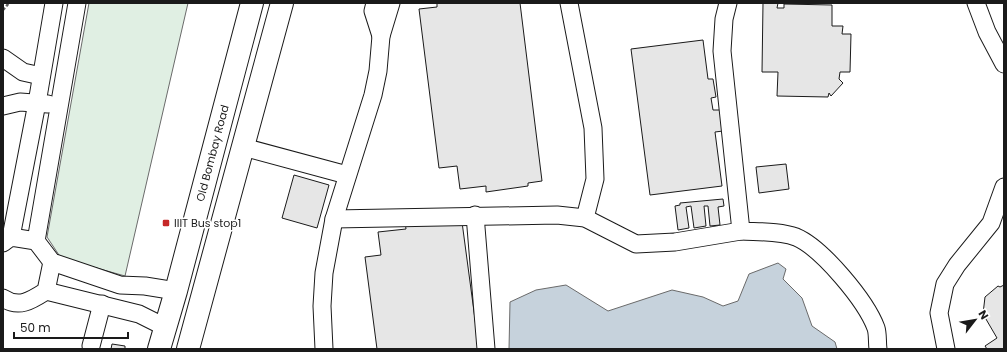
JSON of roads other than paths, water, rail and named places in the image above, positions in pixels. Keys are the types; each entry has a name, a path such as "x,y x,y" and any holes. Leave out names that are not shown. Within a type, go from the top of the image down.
{"main road":[{"name":"Old Bombay Road","path":"159,349 176,291 252,3"},
{"path":"188,349 282,3"}],"lane":[{"path":"54,3 37,103 8,230 36,241 52,262 120,285 145,286 176,291"},
{"path":"36,241 58,106 77,3"},
{"path":"375,3 373,11 381,36"},
{"path":"324,349 322,306 324,273 334,219 373,95 378,71 381,36 391,3"},
{"path":"569,3 593,128 595,179 585,218"},
{"path":"728,3 724,19 722,51 741,231"},
{"path":"976,3 987,32 1004,64"},
{"path":"3,58 23,72 41,76"},
{"path":"3,106 20,102 58,106"},
{"path":"243,147 347,175"},
{"path":"946,349 939,313 945,284 957,265 991,223 1004,188"},
{"path":"334,219 538,214 585,218 636,244 674,242 741,231 772,233 796,238 825,258 859,297 876,329 878,349"},
{"path":"475,215 486,349"},
{"path":"3,298 10,302 30,302 46,291 52,262"},
{"path":"46,291 139,314 165,327"},
{"path":"91,346 102,304"}],"place":[{"name":"IIIT Bus stop1","path":"166,223"}]}
